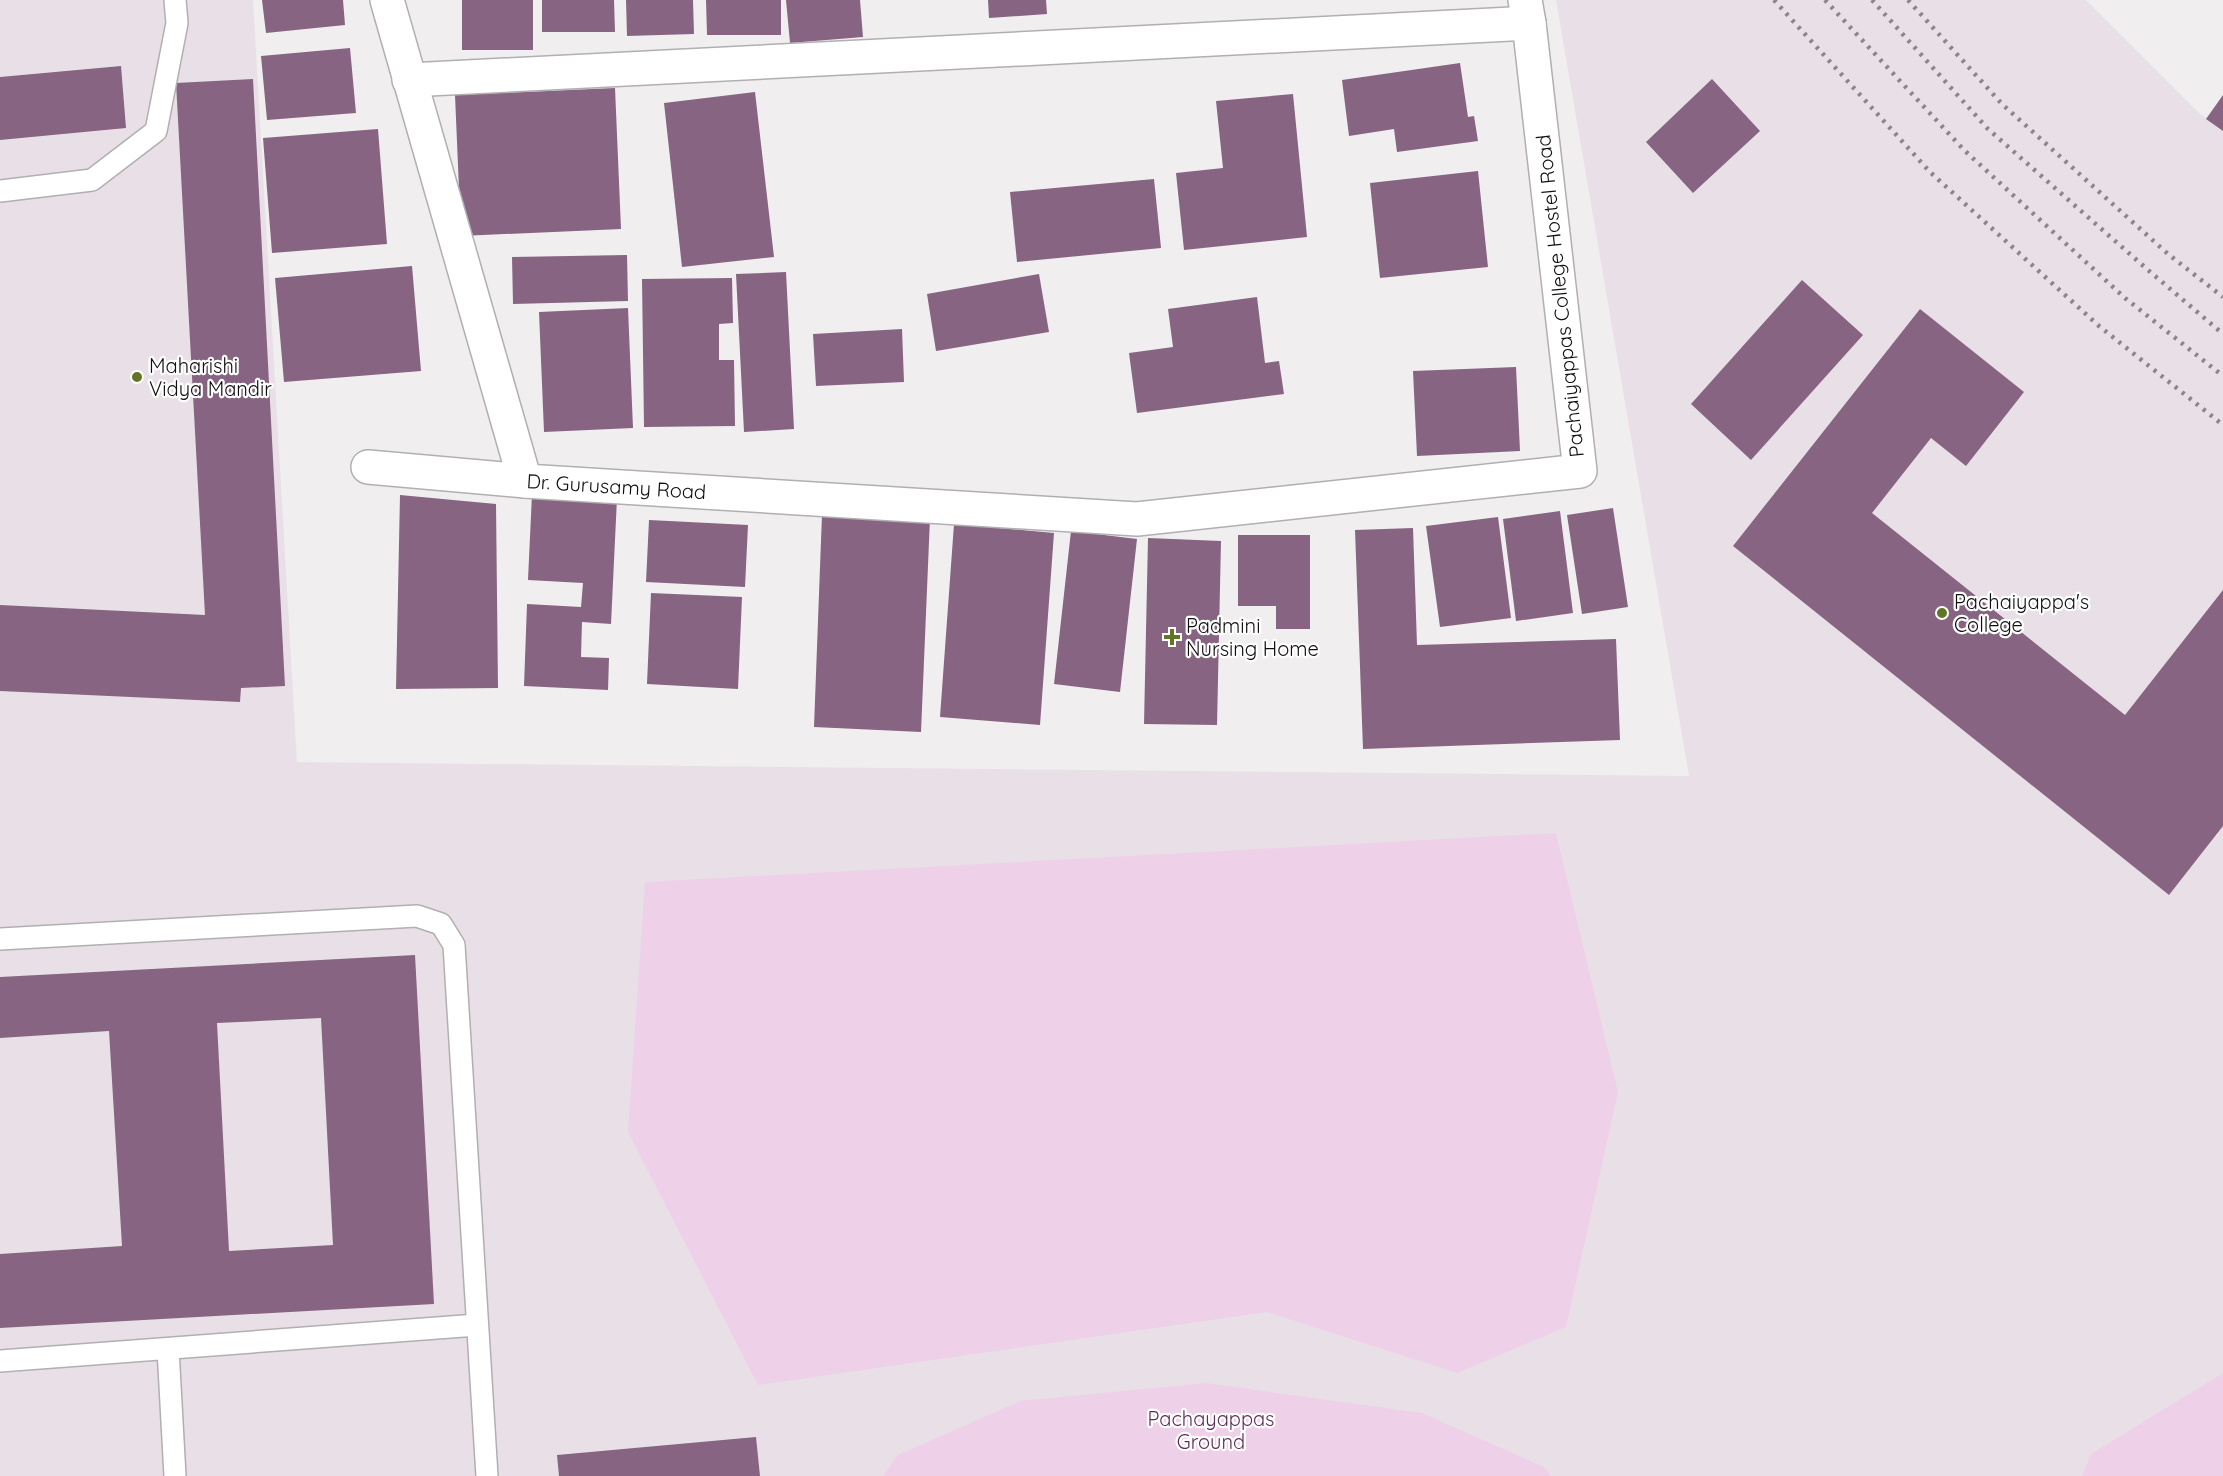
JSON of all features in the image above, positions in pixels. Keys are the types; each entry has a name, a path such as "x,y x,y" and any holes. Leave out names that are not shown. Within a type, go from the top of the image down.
{"street":[{"name":"Dr. Gurusamy Road","path":"387,0 408,80 525,481 1137,519"},
{"path":"408,80 1527,12"},
{"name":"Pachaiyappas College Hostel Road","path":"1137,519 1580,471 1527,12"},
{"path":"368,467 525,481"}],"lane":[{"path":"0,191 92,180 156,131 177,23 175,0"},
{"path":"0,939 417,916 441,924 453,945 487,1476"},
{"path":"0,1361 477,1325"},
{"path":"168,1349 175,1476"}],"shaded area":[{"name":"Pachaiyappa's College","path":"0,0 253,0 297,762 1689,776 1556,0 2086,0 2199,113 2223,130 2223,1476 0,1476"}],"green space":[{"path":"1556,833 1618,1092 1566,1327 1457,1373 1267,1312 758,1385 628,1132 645,882"},
{"path":"2223,1373 2223,1476 2082,1476 2091,1454"},
{"name":"Pachayappas Ground","path":"1206,1383 1422,1413 1544,1467 1551,1476 883,1476 898,1455 1020,1401"}],"building":[{"path":"262,0 343,0 345,25 266,33"},
{"path":"462,0 533,0 533,50 462,50"},
{"path":"542,0 614,0 615,32 542,32"},
{"path":"626,0 693,0 694,34 627,36"},
{"path":"706,0 781,0 781,35 707,35"},
{"path":"786,0 860,0 863,37 790,43"},
{"path":"988,0 1046,0 1047,14 989,18"},
{"path":"350,48 356,113 267,120 261,56"},
{"path":"1460,63 1468,117 1474,116 1478,141 1397,152 1394,129 1349,136 1342,80"},
{"path":"121,66 126,128 0,140 0,77"},
{"path":"253,79 285,686 241,688 240,702 0,691 0,605 205,615 176,83"},
{"path":"1712,79 1760,131 1693,193 1646,142"},
{"path":"615,88 621,229 461,236 455,95"},
{"path":"755,92 774,257 682,267 664,103"},
{"path":"1293,94 1307,237 1184,250 1176,173 1223,168 1216,101"},
{"path":"2223,95 2223,131 2206,119"},
{"path":"378,129 387,244 272,253 263,138"},
{"path":"1478,171 1488,267 1380,278 1370,183"},
{"path":"1154,179 1161,248 1017,262 1010,192"},
{"path":"627,255 628,301 513,304 512,257"},
{"path":"412,266 421,371 284,382 275,278"},
{"path":"786,272 794,429 744,432 736,274"},
{"path":"1039,274 1049,332 936,351 927,294"},
{"path":"732,278 733,323 719,324 719,360 734,360 735,426 644,427 642,279"},
{"path":"1802,280 1863,335 1751,460 1691,404"},
{"path":"1257,297 1265,363 1279,361 1284,394 1137,413 1129,353 1173,347 1168,309"},
{"path":"628,308 633,428 544,432 539,312"},
{"path":"1920,309 2024,392 1966,466 1931,438 1872,513 2125,715 2223,590 2223,826 2169,895 1733,546"},
{"path":"902,329 904,382 816,386 813,334"},
{"path":"1516,367 1520,451 1417,456 1413,371"},
{"path":"532,494 617,498 611,624 582,622 581,657 609,658 608,690 524,686 527,604 581,607 583,583 528,580"},
{"path":"400,495 496,504 498,688 396,689"},
{"path":"1613,508 1628,607 1582,614 1567,515"},
{"path":"1560,511 1573,613 1516,621 1503,519"},
{"path":"822,514 930,518 921,732 814,727"},
{"path":"1498,517 1511,618 1440,627 1426,526"},
{"path":"649,520 748,525 745,587 646,582"},
{"path":"954,524 1054,533 1040,725 940,717"},
{"path":"1413,528 1417,645 1616,639 1620,740 1363,749 1355,530"},
{"path":"1071,531 1137,539 1120,692 1054,684"},
{"path":"1238,535 1310,535 1310,629 1276,629 1276,606 1238,606"},
{"path":"1148,538 1221,541 1217,725 1144,724"},
{"path":"651,593 742,597 738,689 647,684"},
{"path":"415,955 434,1304 0,1328 0,1254 122,1246 109,1031 0,1038 0,977","holes":["321,1018 333,1245 229,1251 217,1023"]},
{"path":"756,1437 760,1476 559,1476 557,1455"}],"railway":[{"path":"1774,0 1930,172 2099,326 2223,425"},
{"path":"1825,0 1964,150 2125,298 2223,376"},
{"path":"1872,0 1988,129 2223,334"},
{"path":"1908,0 2002,104 2168,254 2223,297"}],"place":[{"name":"Maharishi Vidya Mandir","path":"137,377"},
{"name":"Pachaiyappa's College","path":"1942,613"},
{"name":"Padmini Nursing Home","path":"1172,637"}]}
